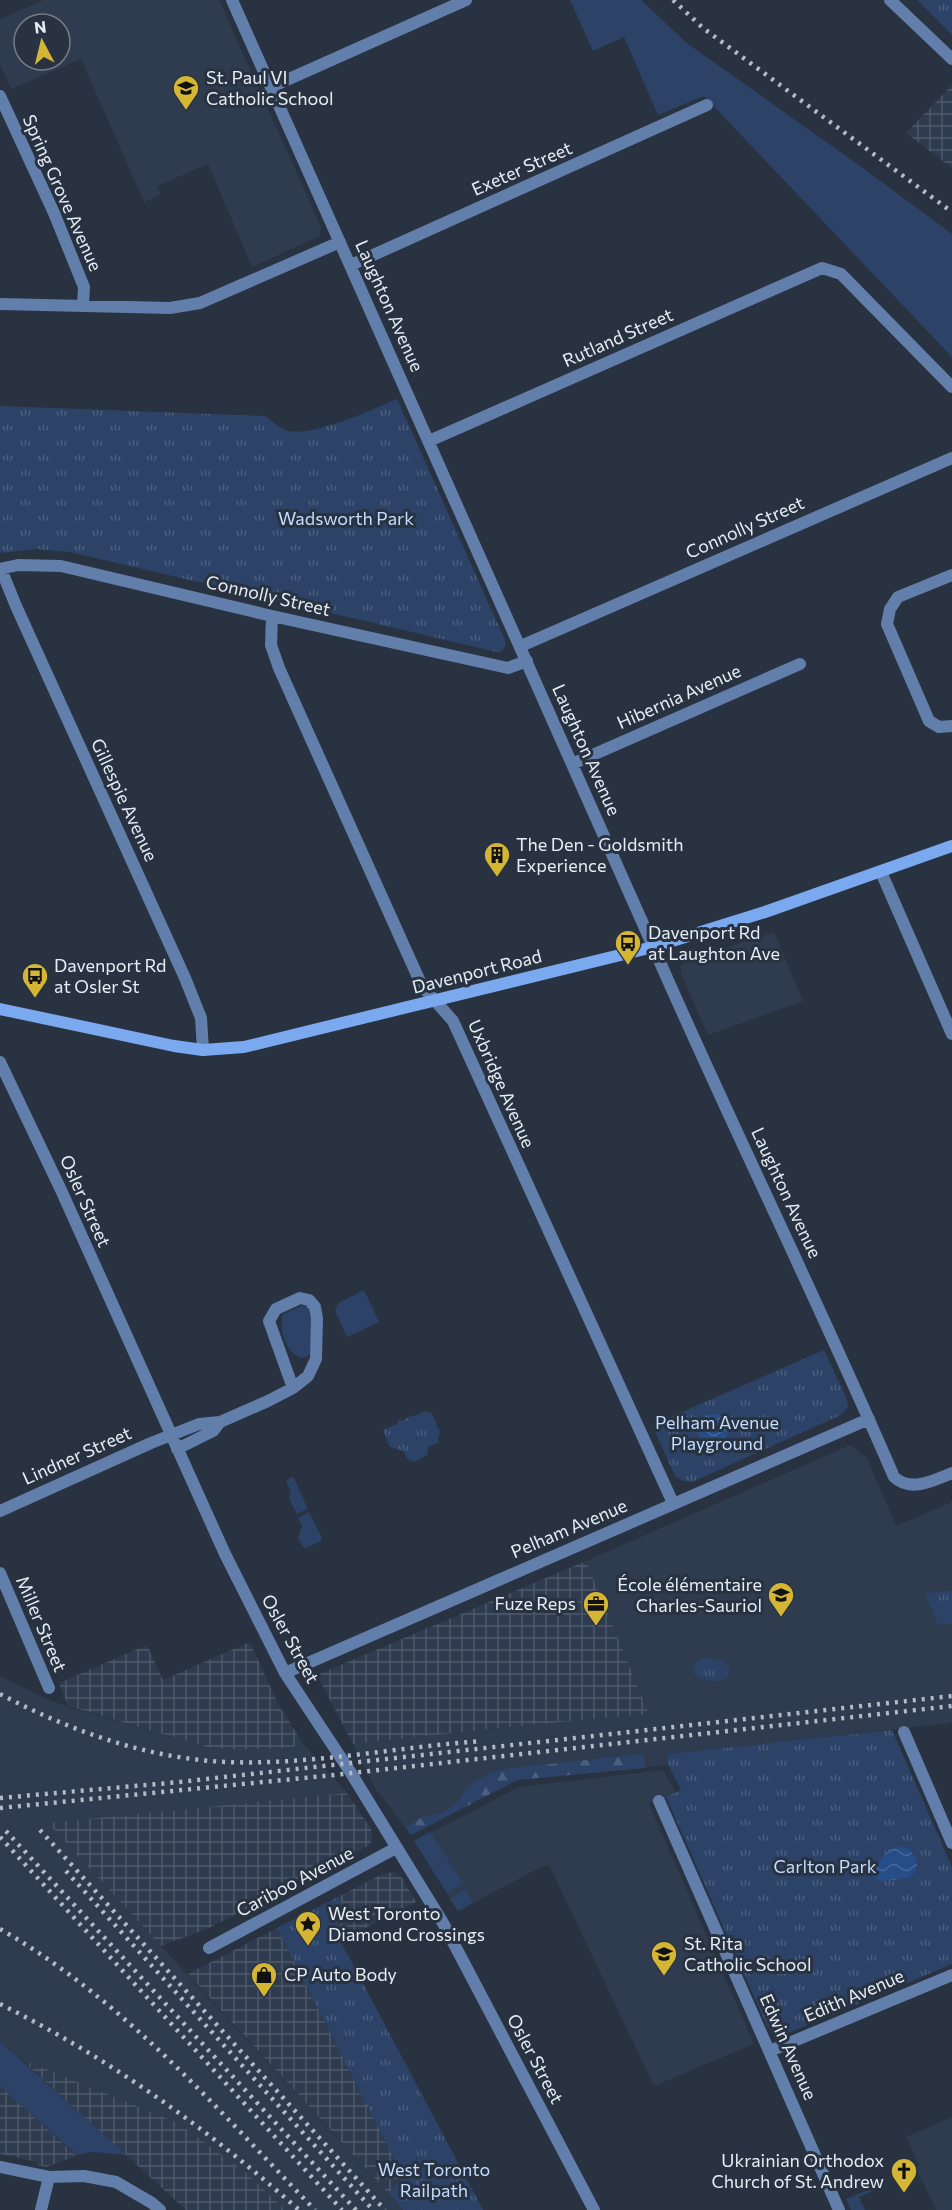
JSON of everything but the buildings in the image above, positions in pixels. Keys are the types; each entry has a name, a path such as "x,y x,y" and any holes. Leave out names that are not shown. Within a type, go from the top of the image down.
{"street":[{"name":"Laughton Avenue","path":"232,0 653,947 894,1477 900,1483 908,1485 931,1482 952,1473"},
{"path":"271,87 465,0"},
{"path":"891,0 952,59"},
{"name":"Spring Grove Avenue","path":"0,96 54,213 84,287 83,306"},
{"name":"Exeter Street","path":"351,265 707,105"},
{"path":"0,304 170,309 188,307 340,242"},
{"name":"Rutland Street","path":"429,441 822,268 841,274 952,387"},
{"name":"Connolly Street","path":"520,646 952,458"},
{"name":"Connolly Street","path":"1,569 18,565 61,566 272,616 508,668 527,661"},
{"name":"Gillespie Avenue","path":"1,569 185,978 201,1018 203,1050"},
{"path":"952,575 898,597 890,609 887,624 929,721 939,728 952,726"},
{"name":"Uxbridge Avenue","path":"272,616 271,645 279,668 422,986 453,1021 673,1503"},
{"name":"Hibernia Avenue","path":"572,764 800,664"},
{"name":"Davenport Road","path":"0,1009 174,1046 203,1050 244,1047 653,947 881,872 952,846"},
{"path":"881,872 952,1034"},
{"name":"Osler Street","path":"0,1062 61,1190 225,1554 285,1673 351,1773 443,1923 594,2210"},
{"path":"177,1449 213,1431 220,1422 293,1388 308,1376 317,1353 317,1313 312,1302 304,1298 276,1309 269,1321 293,1388"},
{"name":"Pelham Avenue","path":"285,1673 869,1419"},
{"name":"Lindner Street","path":"0,1511 199,1424 220,1422"},
{"name":"Miller Street","path":"0,1573 50,1688"},
{"path":"904,1732 952,1843"},
{"name":"Edwin Avenue","path":"659,1801 839,2210"},
{"name":"Cariboo Avenue","path":"209,1948 396,1848"},
{"name":"Edith Avenue","path":"770,2051 952,1975"},
{"path":"0,2167 49,2178 84,2176 116,2182 156,2206"},
{"path":"41,2210 49,2178"}],"shaded area":[{"name":"St. Paul VI Catholic School","path":"44,0 219,0 321,227 320,236 252,267 208,164 157,186 160,195 144,202 81,59 72,63 72,12 16,12"},
{"name":"St. Paul VI Catholic School","path":"12,14 12,72 51,72 11,89 0,64 0,19"},
{"path":"952,85 952,168 906,133"},
{"path":"774,932 803,1001 708,1035 681,974 681,965 686,961"},
{"name":"École élémentaire Charles-Sauriol","path":"850,1445 867,1458 896,1526 952,1502 952,1723 667,1754 668,1765 517,1780 411,1835 375,1788 353,1744 648,1714 586,1561"},
{"path":"586,1561 649,1714 353,1744 317,1675"},
{"path":"250,1642 278,1704 302,1742 291,1748 238,1750 207,1747 68,1706 59,1683 147,1645 163,1680"},
{"path":"0,1676 47,1699 78,1710 207,1747 238,1750 291,1748 302,1742 347,1793 49,1824 403,2210 286,2210 245,2172 178,2123 21,2059 0,2041"},
{"name":"St. Rita Catholic School","path":"663,1770 676,1793 649,1804 754,2044 654,2086 550,1867 545,1865 458,1911 414,1841 519,1787"},
{"path":"347,1793 371,1829 373,1839 368,1846 209,1928 161,1946 48,1823"},
{"path":"394,1872 402,1878 416,1902 334,1944 343,1905 338,1897 382,1874"},
{"path":"277,1928 404,2178 388,2193 188,1974"},
{"path":"21,2059 178,2123 245,2172 286,2210 186,2210"},
{"path":"0,2086 77,2156 46,2167 37,2165 37,2162 0,2154"},
{"path":"952,2117 952,2210 936,2210 916,2168 919,2165 906,2137"}],"green space":[{"path":"570,0 641,0 688,44 952,234 952,357 704,96 658,115 624,37 593,51"},
{"path":"917,0 952,0 952,35"},
{"name":"Wadsworth Park","path":"397,399 505,640 506,645 502,651 497,652 70,552 36,549 0,553 0,406 265,416 279,427 300,432 343,421"},
{"path":"364,1290 379,1322 347,1337 335,1311 338,1303"},
{"path":"304,1305 311,1313 312,1352 301,1358 291,1351 284,1340 282,1320 283,1314"},
{"name":"Pelham Avenue Playground","path":"824,1350 846,1397 848,1407 841,1415 692,1482 683,1481 675,1476 652,1425"},
{"path":"425,1411 432,1414 440,1432 439,1442 428,1447 427,1455 414,1462 407,1459 404,1451 390,1447 383,1430 397,1424 398,1420 402,1421"},
{"path":"291,1477 294,1478 307,1507 297,1514 289,1498 291,1492 286,1481"},
{"path":"309,1512 322,1538 321,1541 306,1548 303,1547 298,1537 302,1527 298,1518"},
{"path":"952,1591 952,1624 938,1624 925,1593"},
{"path":"707,1658 725,1662 730,1669 727,1678 710,1681 694,1674 695,1664"},
{"name":"Carlton Park","path":"892,1730 952,1867 952,1964 786,2034 774,2033 767,2026 666,1797 681,1790 668,1765 667,1754"},
{"path":"643,1754 645,1768 517,1780 411,1835 405,1827 423,1817 440,1814 458,1802 467,1787 488,1774 504,1769"},
{"path":"430,1832 463,1883 447,1893 414,1841"},
{"path":"465,1889 473,1903 458,1911 450,1899"},
{"name":"West Toronto Railpath","path":"338,1897 343,1904 334,1943 340,1940 483,2210 403,2210 388,2193 404,2178 277,1928"},
{"path":"0,2041 126,2155 93,2152 77,2155 0,2086"},
{"path":"879,2185 880,2188 859,2197 865,2210 851,2210 846,2199"}],"water":[{"path":"713,1414 724,1418 728,1429 724,1440 713,1444 702,1440 698,1429 702,1418"},
{"path":"897,1847 909,1850 913,1854 917,1864 914,1873 909,1877 879,1881 873,1875 873,1867 891,1849"}],"railway":[{"path":"673,0 703,28 952,212"},
{"path":"0,1694 50,1718 102,1738 156,1753 211,1761 278,1762 482,1741"},
{"path":"0,1798 180,1782 952,1696"},
{"path":"0,1808 334,1775 952,1706"},
{"path":"40,1830 385,2210"},
{"path":"6,1831 356,2210"},
{"path":"0,1837 342,2210"},
{"path":"66,1871 373,2210"},
{"path":"0,1929 45,1957 128,2022 205,2095 315,2210"},
{"path":"0,2004 80,2048 156,2097 229,2151 299,2210"}],"place":[{"name":"St. Paul VI Catholic School","path":"186,111"},
{"name":"The Den - Goldsmith Experience","path":"497,878"},
{"name":"Davenport Rd at Laughton Ave","path":"628,966"},
{"name":"Davenport Rd at Osler St","path":"35,999"},
{"name":"École élémentaire Charles-Sauriol","path":"781,1618"},
{"name":"Fuze Reps","path":"596,1627"},
{"name":"West Toronto Diamond Crossings","path":"308,1947"},
{"name":"St. Rita Catholic School","path":"664,1977"},
{"name":"CP Auto Body","path":"264,1998"},
{"name":"Ukrainian Orthodox Church of St. Andrew","path":"904,2194"}]}
